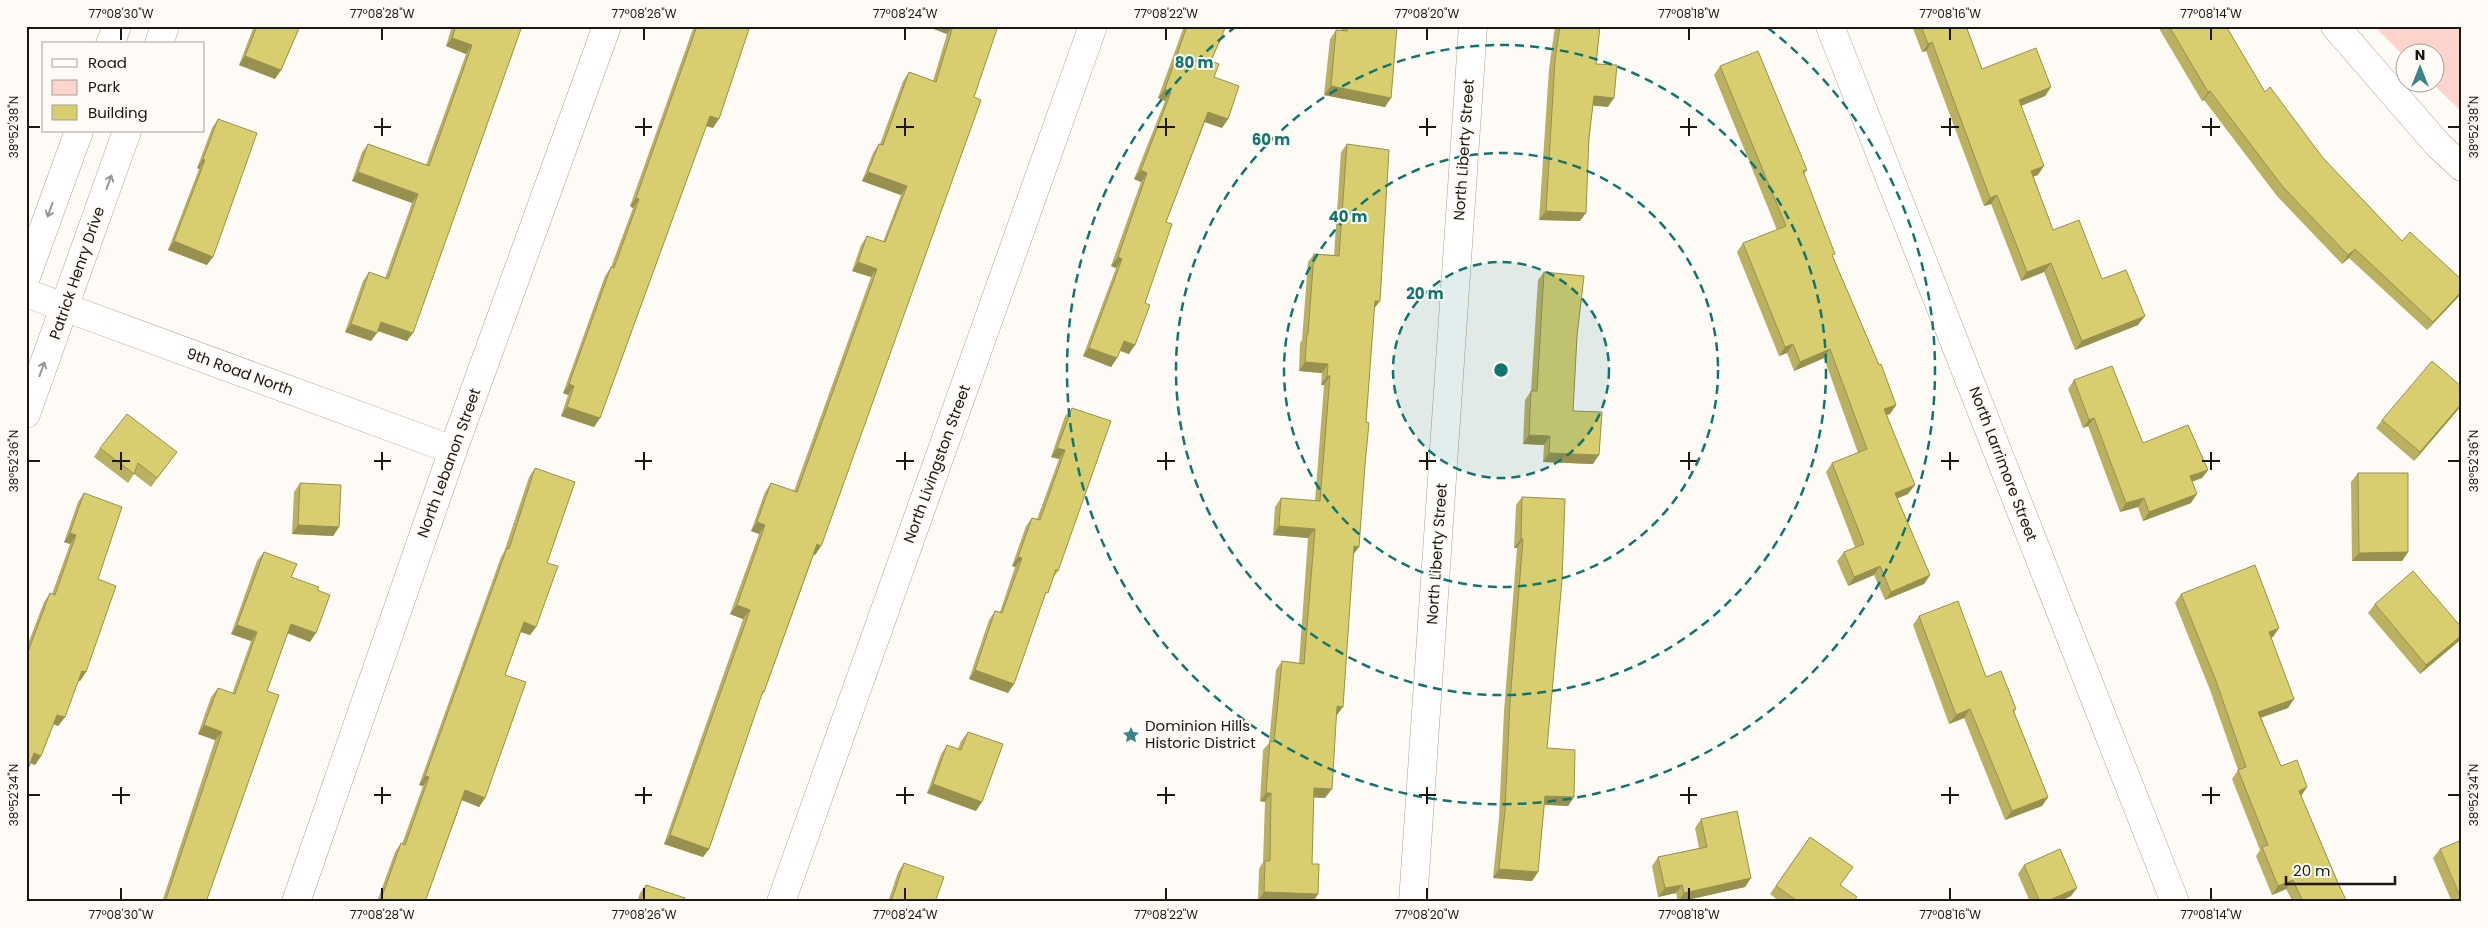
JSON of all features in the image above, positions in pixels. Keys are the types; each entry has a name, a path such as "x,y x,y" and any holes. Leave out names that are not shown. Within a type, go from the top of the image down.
{"street":[{"path":"111,42 117,26"},
{"path":"160,42 165,26"},
{"name":"North Lebanon Street","path":"296,902 453,450 608,26"},
{"name":"North Livingston Street","path":"781,902 1092,26"},
{"name":"North Liberty Street","path":"1413,902 1473,26"},
{"name":"North Larrimore Street","path":"1830,26 2175,902"},
{"path":"2335,26 2438,145 2462,167"},
{"path":"26,277 79,132"},
{"name":"Patrick Henry Drive","path":"26,414 127,132"},
{"name":"9th Road North","path":"26,292 453,450"}],"green space":[{"path":"2374,26 2462,26 2462,112 2441,92 2446,92 2446,42 2396,42 2396,48"}],"building":[{"path":"257,26 300,26 281,70 245,56"},
{"path":"456,26 522,26 413,333 381,322 377,333 351,324 369,272 388,279 418,194 358,172 368,144 429,166 472,45 452,38"},
{"path":"697,26 750,26 719,119 710,116 600,418 567,407 574,386 569,384 611,267 614,268 639,199 636,198"},
{"path":"953,26 998,26 974,97 981,100 823,541 821,546 817,544 763,691 709,849 670,835 750,610 737,605 765,525 757,522 771,483 797,492 877,269 858,262 867,236 885,242 907,186 868,172 879,144 883,145 909,72 936,82"},
{"path":"1187,26 1226,26 1211,61 1219,64 1214,77 1239,86 1228,119 1208,112 1166,222 1172,224 1145,303 1150,305 1135,345 1124,341 1117,358 1089,348 1122,259 1118,257 1147,173 1141,170 1171,92 1165,89"},
{"path":"1347,26 1397,26 1391,98 1331,86 1336,30 1347,31"},
{"path":"1560,26 1600,26 1596,64 1617,65 1614,98 1594,96 1589,137 1586,213 1546,211 1555,60"},
{"path":"1921,26 1966,26 1982,69 2036,48 2051,87 2019,100 2044,166 2031,171 2053,230 2079,220 2102,279 2126,270 2145,316 2082,341 2051,263 2027,272 1997,195 1990,198 1932,42 1928,44"},
{"path":"2169,26 2226,26 2265,92 2270,87 2323,158 2402,241 2410,232 2462,280 2462,291 2433,322 2355,249 2348,255 2283,187 2210,91 2208,92"},
{"path":"1758,51 1807,170 1803,171 1835,254 1832,255 1879,365 1881,364 1896,405 1884,409 1915,485 1895,493 1930,575 1891,592 1880,566 1854,577 1844,552 1864,544 1832,463 1867,449 1830,349 1800,362 1793,344 1785,347 1743,243 1786,226 1720,66"},
{"path":"218,119 257,133 213,257 174,241 205,160 203,159"},
{"path":"1347,144 1389,150 1380,301 1375,301 1366,422 1369,423 1359,547 1354,546 1343,707 1337,706 1332,789 1314,788 1312,864 1319,864 1318,894 1264,892 1265,861 1270,861 1271,793 1266,793 1270,741 1274,742 1282,661 1304,664 1315,529 1279,526 1281,498 1320,501 1330,376 1327,376 1328,364 1305,362 1307,334 1314,254 1339,256"},
{"path":"1544,272 1584,276 1577,336 1573,411 1602,412 1599,455 1549,453 1550,436 1529,435 1531,391 1537,391"},
{"path":"2432,361 2462,387 2462,403 2420,452 2382,420"},
{"path":"2112,366 2143,443 2188,425 2208,470 2190,476 2197,494 2149,512 2144,498 2126,503 2094,418 2089,420 2074,380"},
{"path":"1072,408 1111,421 1058,571 1056,569 1048,593 1046,592 1014,684 975,670 995,611 1002,613 1022,558 1018,557 1032,518 1040,520 1065,450 1057,448"},
{"path":"127,414 177,452 157,478 138,463 134,474 100,448"},
{"path":"535,468 575,482 547,563 558,566 536,627 524,622 505,675 526,682 485,798 465,790 425,902 380,902 401,843 405,845 429,777 425,776 507,548 509,549"},
{"path":"2358,473 2408,473 2408,552 2359,553"},
{"path":"300,483 341,485 339,527 298,525"},
{"path":"84,493 122,507 98,579 116,586 86,672 82,671 65,717 57,715 41,756 34,753 26,774 26,657 50,593 55,595 76,535 70,533"},
{"path":"1522,497 1565,499 1562,580 1547,748 1575,750 1574,797 1545,796 1538,872 1499,869 1505,810 1510,702 1523,539 1521,539"},
{"path":"264,552 297,564 291,577 319,587 317,590 330,595 316,633 291,624 267,691 279,695 206,902 165,902 222,732 204,725 218,688 235,694 257,632 237,625"},
{"path":"2255,565 2279,628 2269,632 2294,699 2258,712 2281,766 2297,760 2307,787 2299,791 2347,902 2303,902 2293,880 2278,886 2262,847 2268,845 2238,770 2246,767 2216,681 2181,594"},
{"path":"2413,571 2462,628 2462,635 2426,665 2375,604"},
{"path":"1958,601 1986,677 2001,671 2016,709 2013,710 2048,797 2012,811 1970,709 1956,715 1919,616"},
{"path":"968,732 1003,744 982,802 933,784 947,745 961,750"},
{"path":"1737,811 1751,878 1684,893 1682,885 1665,888 1658,857 1707,847 1701,819"},
{"path":"1810,837 1853,867 1840,885 1857,897 1853,902 1799,902 1776,886"},
{"path":"2462,840 2462,901 2440,849"},
{"path":"2060,849 2077,888 2045,902 2040,902 2024,865"},
{"path":"904,863 944,877 935,902 891,902"},
{"path":"646,885 685,898 684,902 640,902"}],"place":[{"name":"Dominion Hills Historic District","path":"1131,735"}]}
